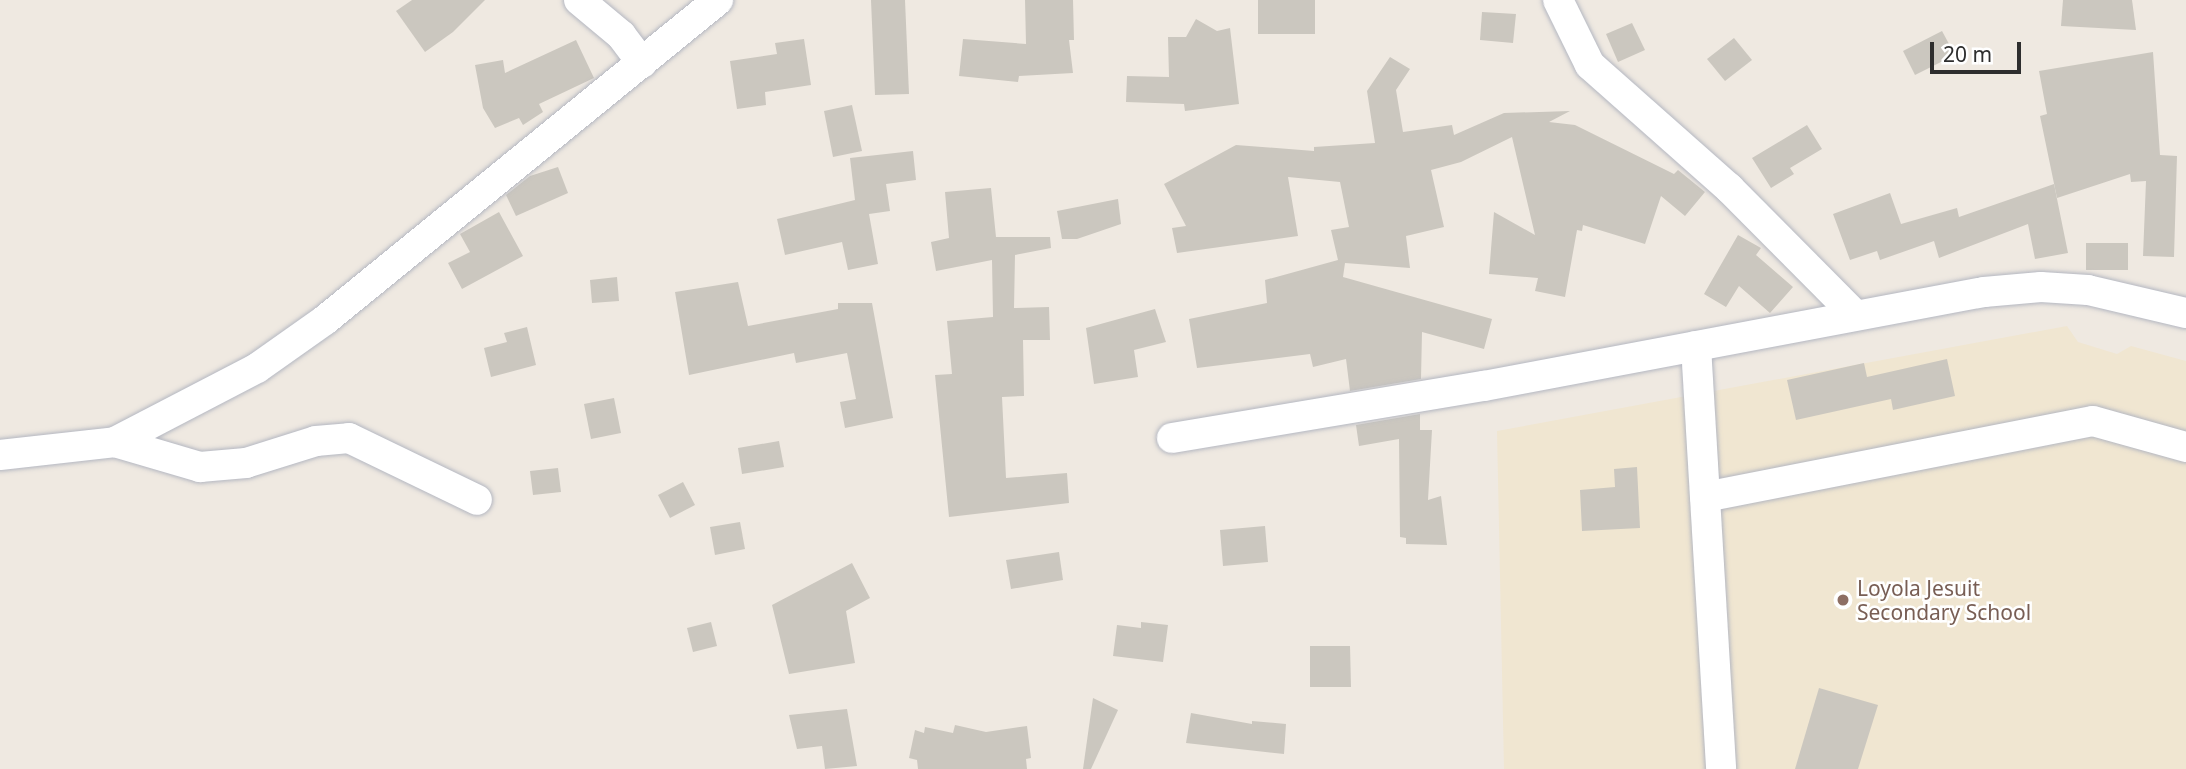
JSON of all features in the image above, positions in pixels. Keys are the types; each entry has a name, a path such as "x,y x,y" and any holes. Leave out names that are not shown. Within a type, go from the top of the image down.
{"street":[{"path":"579,0 621,35 642,63"},
{"path":"0,455 115,442 257,368 314,328 718,0"},
{"path":"1558,0 1590,65 1728,188 1853,313"},
{"path":"1172,438 1696,346 1853,313 1984,292 2041,287 2088,290 2186,313"},
{"path":"1696,346 1721,769"},
{"path":"1705,497 2093,421 2186,446"},
{"path":"115,442 200,467 246,463 316,441 349,438 477,500"}],"shaded area":[{"name":"Loyola Jesuit Secondary School","path":"2067,326 2078,342 2117,354 2131,346 2186,361 2186,769 1504,769 1497,431"}],"building":[{"path":"412,0 485,0 453,32 425,52 396,11"},
{"path":"871,0 905,0 909,94 875,95"},
{"path":"1025,0 1073,0 1074,40 1069,40 1073,73 1019,76 1018,82 959,76 963,39 1026,44"},
{"path":"1258,0 1315,0 1315,34 1258,34"},
{"path":"2063,0 2132,0 2136,30 2061,26"},
{"path":"1482,12 1516,14 1513,43 1480,40"},
{"path":"1196,19 1217,31 1230,28 1239,104 1185,111 1184,104 1126,102 1127,76 1169,77 1168,37 1186,37"},
{"path":"1632,23 1645,50 1618,62 1606,34"},
{"path":"1942,31 1955,55 1915,75 1903,51"},
{"path":"1734,38 1752,60 1725,81 1707,59"},
{"path":"804,39 811,85 765,92 766,105 737,109 730,61 777,54 775,43"},
{"path":"576,40 594,78 539,104 543,112 523,125 519,118 495,128 483,108 475,65 503,60 505,73"},
{"path":"2153,52 2160,155 2177,156 2174,257 2143,256 2146,181 2131,182 2130,174 2057,198 2040,116 2047,114 2039,71"},
{"path":"1390,57 1410,69 1396,90 1403,132 1452,125 1454,135 1504,113 1570,111 1549,122 1575,125 1674,174 1678,170 1705,192 1685,216 1661,196 1645,244 1583,225 1582,231 1577,230 1565,297 1535,291 1538,278 1489,274 1494,212 1535,235 1512,137 1461,162 1431,170 1444,227 1406,236 1410,268 1345,263 1343,277 1492,319 1484,349 1422,332 1421,379 1350,391 1346,359 1313,367 1310,354 1197,368 1189,319 1267,303 1265,280 1338,260 1331,230 1349,227 1340,182 1288,177 1298,236 1177,253 1172,228 1186,226 1164,184 1236,145 1314,151 1314,147 1375,143 1367,91"},
{"path":"852,105 862,151 833,157 824,111"},
{"path":"1807,125 1822,149 1790,168 1794,174 1771,188 1752,158"},
{"path":"913,151 916,180 886,184 890,211 869,214 878,264 848,270 842,242 785,255 777,219 855,200 850,158"},
{"path":"558,167 568,193 516,216 506,195 530,176"},
{"path":"2054,184 2068,253 2035,259 2028,224 1939,258 1934,241 1880,260 1877,251 1850,260 1833,214 1890,193 1901,224 1957,208 1959,217"},
{"path":"991,188 996,237 1050,237 1051,248 1015,255 1014,308 1049,307 1050,340 1023,340 1024,396 1002,397 1006,478 1067,473 1069,503 949,517 935,375 952,374 947,321 993,317 992,260 936,271 931,242 949,238 945,192"},
{"path":"1118,199 1121,224 1077,239 1062,239 1057,211"},
{"path":"499,212 523,256 462,289 448,263 470,252 460,234"},
{"path":"1738,235 1761,248 1756,255 1793,287 1770,313 1739,286 1726,307 1704,294"},
{"path":"2086,243 2128,243 2128,270 2086,270"},
{"path":"617,277 619,301 592,303 590,280"},
{"path":"738,282 748,326 838,309 838,303 872,303 893,418 845,428 840,402 856,399 847,353 796,363 794,353 689,375 675,292"},
{"path":"1155,309 1166,342 1134,350 1138,377 1094,384 1086,328"},
{"path":"527,327 536,365 491,377 484,348 507,342 504,333"},
{"path":"1947,359 1955,396 1893,410 1891,399 1796,420 1787,380 1864,363 1867,377"},
{"path":"614,398 621,433 591,439 584,404"},
{"path":"1420,414 1420,430 1432,430 1428,500 1441,496 1447,545 1406,544 1406,538 1400,537 1399,439 1359,446 1356,425"},
{"path":"779,441 784,467 742,474 738,448"},
{"path":"1637,467 1640,528 1582,531 1580,490 1615,487 1614,469"},
{"path":"558,468 561,492 533,495 530,471"},
{"path":"683,482 695,505 670,518 658,495"},
{"path":"740,522 745,549 715,555 710,527"},
{"path":"1265,526 1268,562 1223,566 1220,530"},
{"path":"1059,552 1063,580 1011,589 1006,560"},
{"path":"852,563 870,598 846,611 855,663 789,674 772,605"},
{"path":"711,622 717,646 693,652 687,628"},
{"path":"1141,622 1168,625 1163,662 1113,656 1117,625 1141,628"},
{"path":"1310,646 1350,646 1351,687 1310,687"},
{"path":"1819,688 1878,705 1858,769 1795,769"},
{"path":"1093,698 1118,710 1091,769 1083,769"},
{"path":"847,709 857,766 825,769 822,746 797,749 789,715"},
{"path":"1191,713 1252,724 1252,721 1286,724 1284,754 1186,743"},
{"path":"955,725 986,732 1027,726 1031,758 1026,759 1027,769 918,769 917,760 909,758 915,730 924,733 925,727 953,733"}],"place":[{"name":"Loyola Jesuit Secondary School","path":"1843,600"}]}
